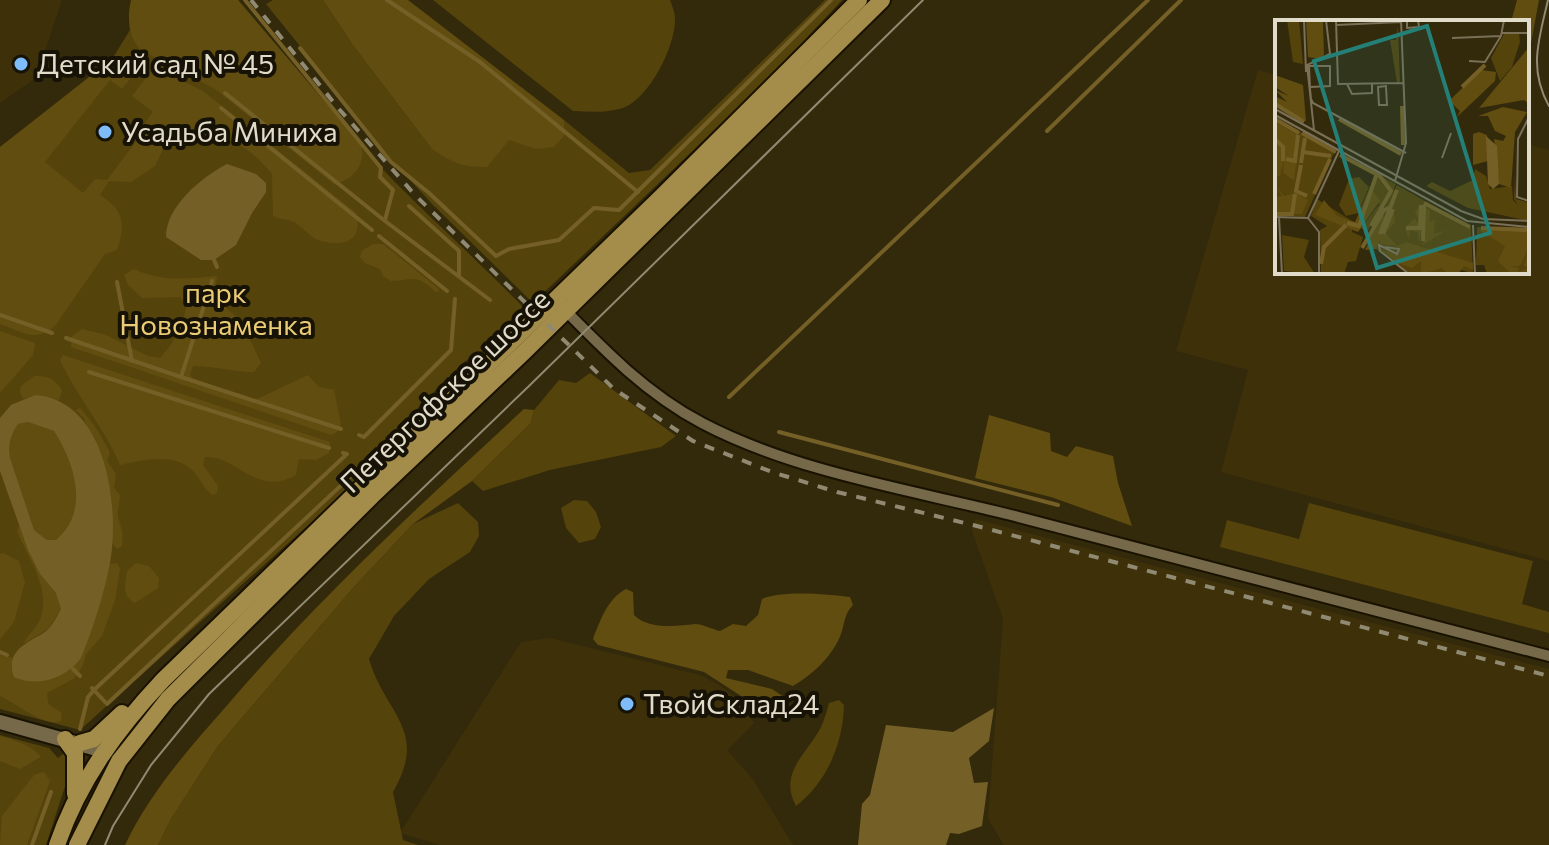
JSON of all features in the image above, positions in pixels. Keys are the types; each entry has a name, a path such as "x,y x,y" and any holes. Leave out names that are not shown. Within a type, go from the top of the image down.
{"main road":[{"name":"Петергофское шоссе","path":"77,845 102,791 138,734 210,654 416,453 859,0"},
{"name":"Петергофское шоссе","path":"57,845 89,747 131,714 163,680 882,0"},
{"path":"102,791 89,747 148,689 163,680"},
{"path":"74,800 75,753 138,734"}],"street":[{"path":"561,306 623,367 673,407 725,435 795,461 1549,656"},
{"path":"0,722 89,747"}],"shaded area":[{"name":"Детский сад № 45","path":"0,0 62,0 36,78 0,103"},
{"path":"1258,70 1275,74 1275,274 1529,274 1529,145 1549,150 1549,561 1221,472 1248,370 1176,351"},
{"path":"227,164 256,174 266,183 266,192 236,245 214,260 201,260 166,237 168,225 187,194"},
{"path":"35,395 59,401 78,415 93,436 110,487 113,540 110,563 90,635 75,665 60,676 42,681 14,677 12,669 18,650 48,629 61,609 56,593 40,574 28,550 0,471 0,418 11,405","holes":["28,422 54,431 73,472 76,501 67,528 56,540 47,540 34,530 10,458 10,445 18,424"]},
{"path":"975,519 1549,669 1549,845 1004,845 988,819 1003,619 972,531"},
{"path":"550,638 700,675 738,699 754,723 727,750 752,778 793,845 440,845 400,833 521,642"},
{"path":"994,708 989,741 969,758 974,783 988,782 982,826 959,834 950,833 946,845 858,845 862,804 870,795 886,725 953,732"}],"green space":[{"path":"131,0 238,0 361,144 362,158 357,170 347,179 334,184 215,89 141,50 133,39 130,27"},
{"name":"парк Новознаменка","path":"136,0 238,0 374,160 523,307 523,318 499,340 464,362 395,431 384,451 333,503 80,730 0,709 0,147 109,64 130,30"},
{"path":"273,0 323,0 352,44 431,148 509,139 535,149 564,136 564,120 629,173 650,170 825,0 842,0 771,76 533,303 431,203 391,159 266,4"},
{"path":"323,0 408,0 564,120 564,136 554,147 535,149 509,140 487,167 464,165 445,157 431,148 352,44"},
{"path":"433,0 670,0 675,16 674,29 660,69 643,94 623,108 611,111 573,111"},
{"path":"1517,0 1539,0 1529,54 1529,20 1512,20"},
{"path":"112,59 124,60 139,68 122,89 110,80 45,162 83,193 95,179 107,180 147,127 144,124 153,112 132,96 153,69 203,91 355,212 358,222 354,236 335,243 318,240 295,223 273,216 272,174 261,162 232,142 183,131 165,145 155,166 131,182 109,181 100,195 114,206 121,218 122,233 117,250 105,254 55,326 35,335 0,324 0,147"},
{"path":"373,244 383,244 439,291 419,280 391,281 383,276 380,269 365,263 360,257 362,251"},
{"path":"134,269 164,278 217,276 214,297 242,322 261,363 254,372 193,366 190,375 194,379 255,400 308,375 319,387 334,390 341,424 337,432 331,435 71,347 72,336 82,329 106,335 148,356 160,358 165,352 178,333 187,304 180,297 142,298 128,285 124,275"},
{"path":"0,331 35,343 33,355 0,393"},
{"path":"63,355 330,442 329,453 316,460 299,459 296,475 269,482 217,458 205,457 203,465 218,486 217,493 213,495 193,471 177,461 158,459 120,465 67,374 60,360"},
{"path":"590,373 676,436 661,447 550,470 483,491 472,481 531,423 534,410 559,380 576,383"},
{"path":"34,376 53,380 62,390 59,400 35,395 23,399 21,386"},
{"path":"80,408 104,441 110,453 107,461 116,474 114,488 120,495 118,515 123,537 122,546 117,549 112,543 111,506 84,418 75,410"},
{"path":"524,409 534,410 531,423 472,481 413,524 353,588 218,746 158,845 125,845 146,806 172,770 264,663 372,551"},
{"path":"989,415 1050,433 1051,451 1067,457 1076,446 1113,456 1132,526 1051,497 975,478"},
{"path":"28,422 54,431 73,472 76,501 73,515 56,540 47,540 34,530 10,458 13,433 18,424"},
{"path":"574,500 587,501 596,512 601,527 595,539 579,543 566,528 561,508"},
{"path":"458,503 478,522 479,536 470,552 429,579 394,616 369,659 406,737 407,753 403,771 393,792 403,840 418,845 158,845 218,746 353,588 413,524"},
{"path":"1309,503 1533,561 1522,604 1549,612 1549,633 1220,547 1227,520 1299,539"},
{"path":"19,525 40,574 56,592 61,609 48,629 23,644 41,617 43,595 17,531"},
{"path":"0,554 19,561 25,582 14,622 0,639"},
{"path":"117,563 120,569 115,600 102,636 86,654 75,678 47,693 48,704 62,713 61,721 39,718 0,696 0,655 13,658 11,668 81,658 110,564"},
{"path":"136,563 149,566 159,578 158,588 135,603 128,597 125,585 127,571"},
{"path":"626,589 633,592 634,615 640,620 663,626 698,624 720,631 733,624 746,626 758,615 762,599 770,596 841,596 850,597 853,605 833,650 814,671 793,686 748,670 728,670 726,678 772,689 784,697 779,707 764,711 704,672 598,645 593,639 609,604"},
{"path":"839,700 844,705 837,748 825,774 796,806 790,784 796,764 821,727 829,703"},
{"path":"0,735 49,748 58,758 63,754 70,756 71,768 46,845 0,845"},
{"path":"0,736 28,746 41,757 20,769 0,761"},
{"path":"44,772 50,781 27,845 0,845 2,816 34,775"}],"waterway":[{"path":"245,0 381,168 380,177 393,190 385,220"},
{"path":"387,0 480,62 638,192"},
{"path":"300,48 391,162 496,256 509,249 559,240 594,208 619,210 831,0"},
{"path":"729,397 1148,0"},
{"path":"1047,131 1181,0"},
{"path":"225,93 490,300"},
{"path":"221,108 372,230"},
{"path":"409,206 459,251 459,276"},
{"path":"379,236 447,291"},
{"path":"214,260 217,267"},
{"path":"212,281 181,377 341,429"},
{"path":"117,282 132,361"},
{"path":"359,435 364,437 451,350 455,299"},
{"path":"0,315 52,333"},
{"path":"66,338 181,377"},
{"path":"89,372 329,448"},
{"path":"779,432 1058,505"},
{"path":"80,729 88,697 94,690 347,454 343,453"},
{"path":"92,688 107,704 364,464"},
{"path":"0,652 7,655"},
{"path":"73,669 80,676"},
{"path":"32,845 51,792"}],"tram line":[{"path":"105,845 113,826 151,765 209,694 923,0"},
{"path":"1548,0 1537,66 1549,106"}],"railway":[{"path":"251,0 339,109 415,195 614,389 693,441 772,472 837,492 1549,676"}],"place":[{"name":"Детский сад № 45","path":"21,64"},
{"name":"Усадьба Миниха","path":"105,132"},
{"name":"ТвойСклад24","path":"627,704"}]}
